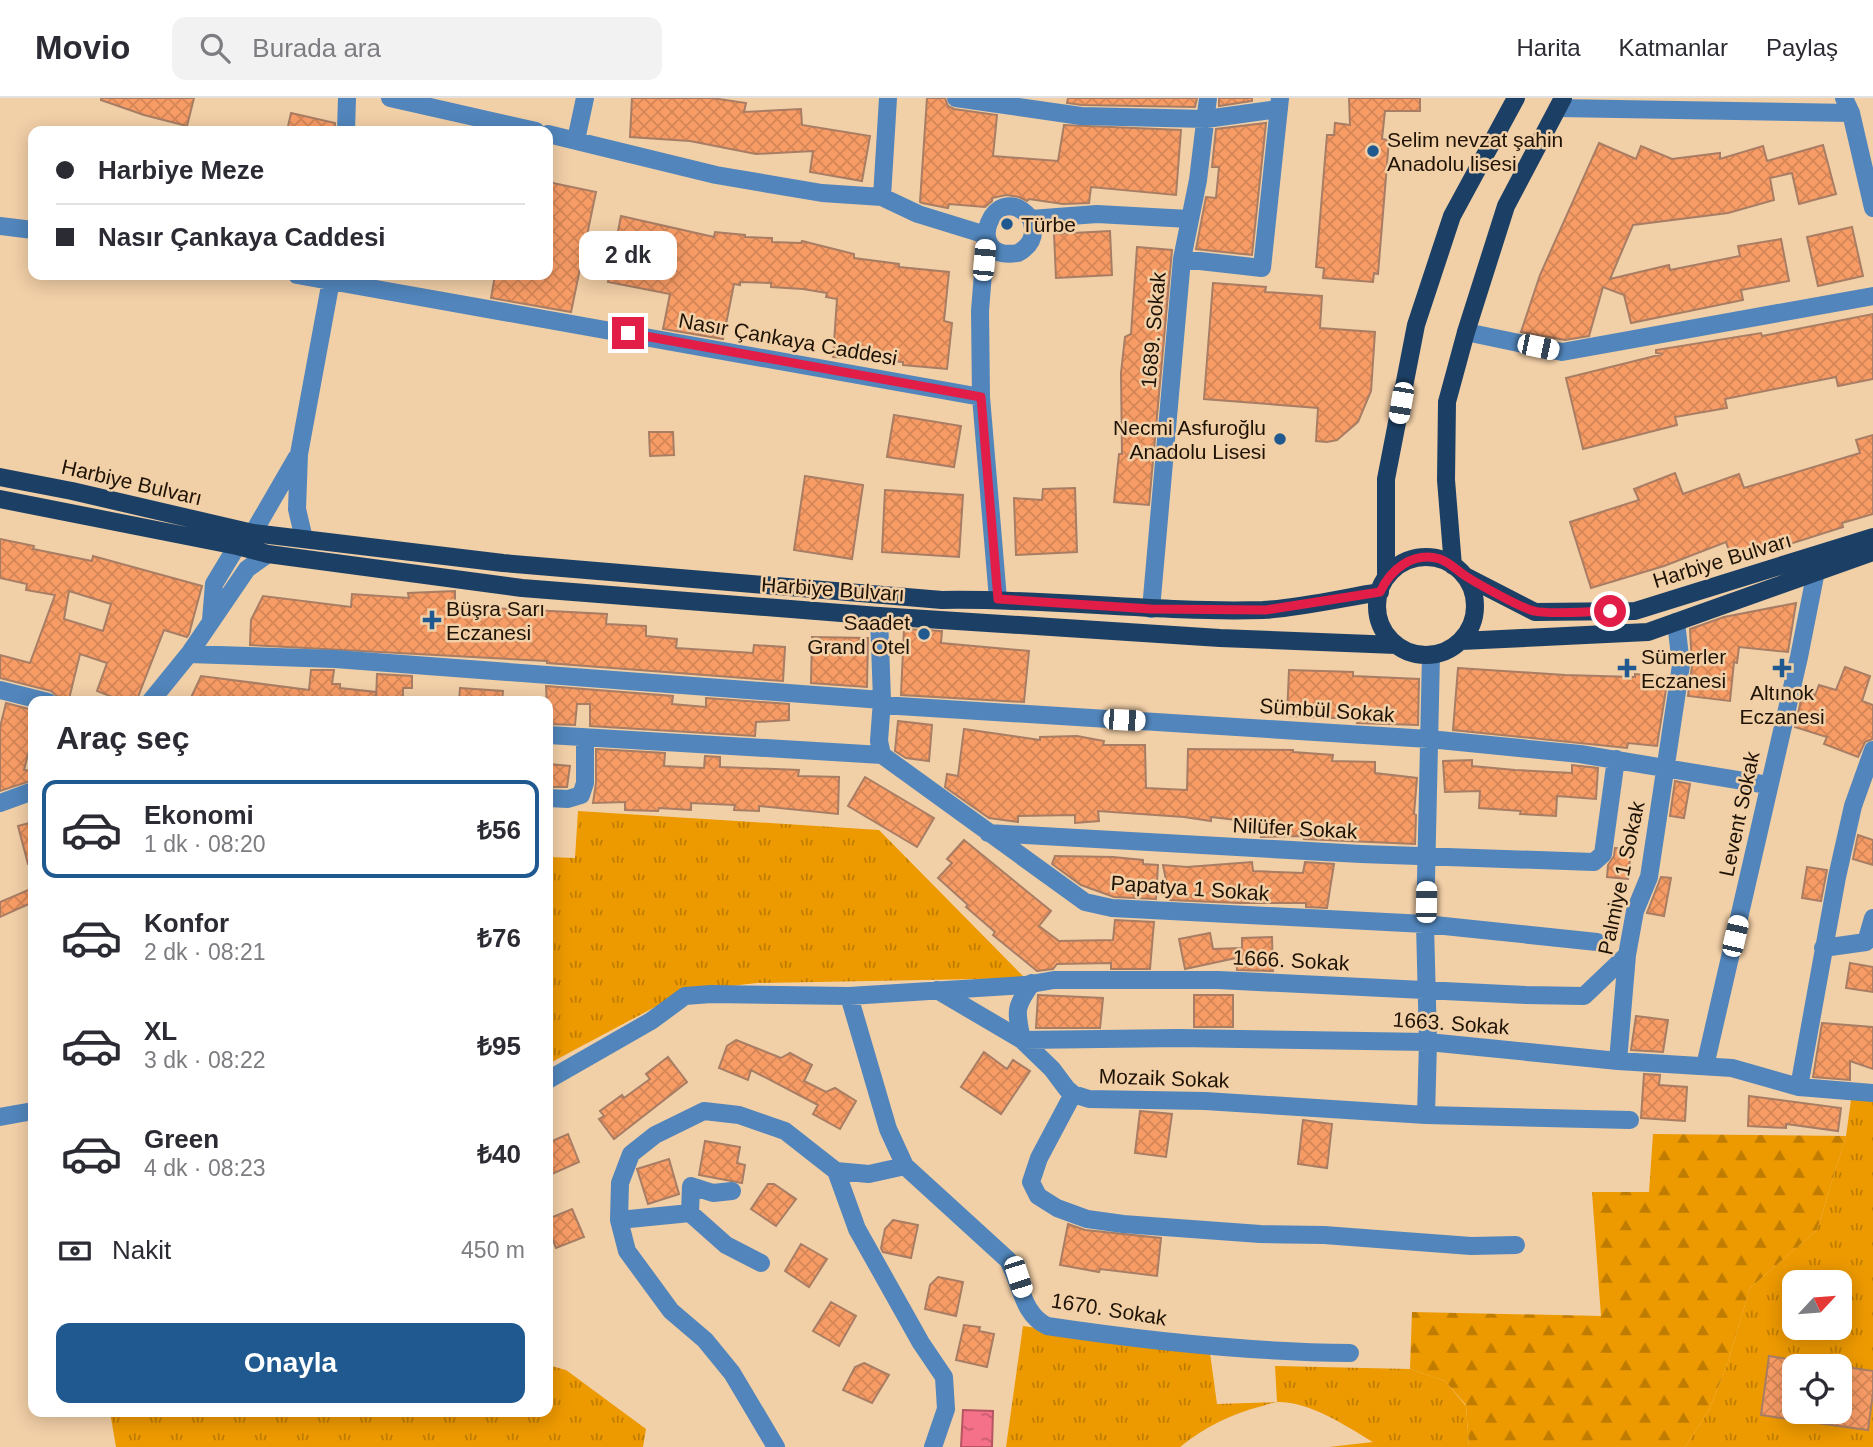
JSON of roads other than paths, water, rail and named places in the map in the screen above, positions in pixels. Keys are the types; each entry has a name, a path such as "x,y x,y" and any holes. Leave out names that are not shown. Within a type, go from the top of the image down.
{"main road":[{"path":"1396,645 1386,634 1380,621 1378,606 1383,585 1386,479 1416,325 1452,216 1516,98"},
{"path":"1461,641 1469,629 1475,609 1472,588 1459,571 1446,481 1447,402 1506,206 1561,103"},
{"name":"Harbiye Bulvarı","path":"0,477 253,533 503,563 942,600 998,599 1151,609 1266,610 1383,585 1397,567 1417,559 1440,559 1535,612 1635,611 1873,537"},
{"name":"Harbiye Bulvarı","path":"0,499 268,554 522,588 879,616 1220,638 1396,645 1419,654 1431,655 1452,648 1461,641 1648,632 1873,552"},
{"path":"237,546 253,533 268,554"},
{"name":"Harbiye Bulvarı","path":"268,554 304,539"}],"street":[{"path":"346,126 348,98"},
{"path":"390,98 514,126"},
{"path":"576,140 585,98"},
{"path":"882,197 888,98"},
{"path":"956,98 1081,116 1206,119 1279,103 1262,268 1182,258"},
{"name":"1689. Sokak","path":"1151,609 1182,258 1198,180 1208,98"},
{"path":"1561,103 1847,106 1873,208"},
{"path":"553,135 716,175 822,193 882,197 918,214 986,235 994,249 1002,253 1018,253 1031,243 1034,227 1031,219 1020,209 998,209 988,220 986,235 980,311 981,397 998,599"},
{"path":"1031,219 1097,214 1189,219"},
{"path":"0,226 28,229"},
{"path":"304,539 297,509 299,454 332,280"},
{"name":"Nasır Çankaya Caddesi","path":"338,280 981,397"},
{"path":"1466,332 1562,352 1873,296"},
{"path":"253,533 299,454"},
{"path":"211,620 214,584 237,546"},
{"path":"155,696 189,654 247,569 268,554"},
{"name":"Levent Sokak","path":"1705,1066 1799,657 1816,571"},
{"path":"553,736 882,755 879,741 882,702 879,616"},
{"name":"Palmiye 1 Sokak","path":"1618,1061 1627,955 1634,911 1648,877 1681,665 1676,622"},
{"name":"Sümbül Sokak","path":"189,654 335,659 882,702 1429,739 1616,759 1768,785"},
{"path":"1426,1115 1425,924 1431,655"},
{"path":"0,690 28,697"},
{"path":"553,798 568,799 581,795 585,783 585,738"},
{"path":"1799,1087 1823,948 1853,806 1873,750"},
{"name":"Papatya 1 Sokak","path":"882,755 1085,902 1138,909 1425,924 1597,942"},
{"name":"Nilüfer Sokak","path":"988,833 1427,857 1594,862 1603,854 1616,759"},
{"path":"0,803 28,793"},
{"path":"1823,948 1866,942 1873,918"},
{"name":"1666. Sokak","path":"937,990 1054,980 1218,980 1584,996 1627,955"},
{"path":"1022,1040 1018,1003 1032,983"},
{"path":"553,1077 651,1021 685,996 757,993 849,996 937,990"},
{"name":"Mozaik Sokak","path":"937,990 1022,1040 1073,1094 1089,1099 1205,1101 1426,1115 1630,1120"},
{"name":"1670. Sokak","path":"849,996 888,1129 905,1166 1008,1260 1018,1277 1031,1315 1047,1326 1102,1334 1203,1345 1350,1353"},
{"name":"1663. Sokak","path":"1022,1040 1179,1038 1427,1042 1618,1061 1732,1068 1799,1087 1873,1093"},
{"path":"1073,1094 1039,1158 1031,1182 1038,1196 1072,1215 1124,1224 1260,1234 1324,1235 1471,1246 1516,1245"},
{"path":"776,1447 732,1373 705,1340 671,1311 627,1251 619,1220 620,1183 631,1154 655,1135 704,1111 739,1115 785,1131 836,1171 857,1229 921,1343 944,1377 946,1409 933,1447"},
{"path":"0,1118 28,1112"},
{"path":"836,1171 869,1174 905,1166"},
{"path":"690,1213 691,1186 713,1193 732,1191"},
{"path":"619,1220 690,1213 726,1245 761,1263"}],"water":[{"path":"963,1410 993,1411 992,1447 961,1447"}],"place":[{"name":"Selim nevzat şahin Anadolu lisesi","path":"1373,151"},
{"name":"Türbe","path":"1007,224"},
{"name":"Necmi Asfuroğlu Anadolu Lisesi","path":"1280,439"},
{"name":"Büşra Sarı Eczanesi","path":"432,620"},
{"name":"Saadet Grand Otel","path":"924,634"},
{"name":"Sümerler Eczanesi","path":"1627,668"},
{"name":"Altınok Eczanesi","path":"1782,668"}]}
